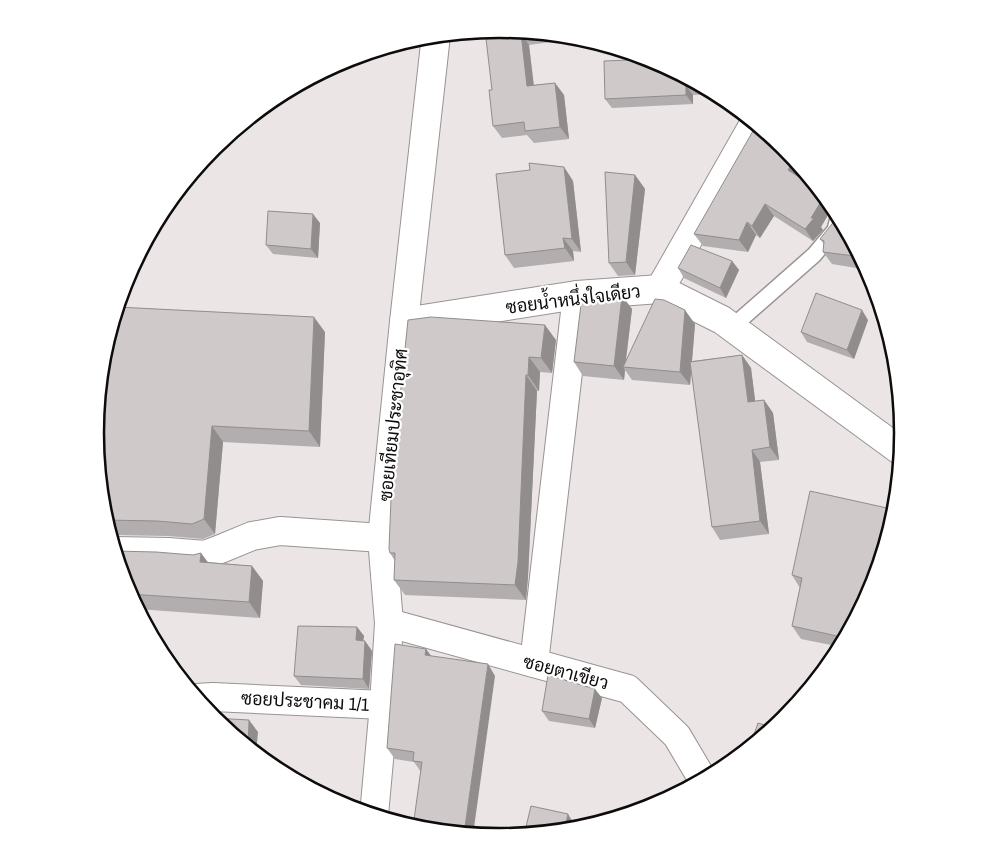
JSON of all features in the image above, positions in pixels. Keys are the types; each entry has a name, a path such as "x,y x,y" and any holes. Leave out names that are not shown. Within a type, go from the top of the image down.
{"street":[{"name":"ซอยเทียมประชาอุทิศ","path":"375,809 389,623 382,538 435,43"},
{"path":"660,289 751,129"},
{"name":"ซอยน้ำหนึ่งใจเดียว","path":"404,322 577,295 660,289 722,320 894,446"},
{"path":"534,663 577,295"},
{"path":"122,551 204,554 252,536 280,531 382,538"},
{"name":"ซอยตาเขียว","path":"389,623 628,689 677,736 700,774"},
{"name":"ซอยประชาคม 1/1","path":"205,697 384,705"}],"lane":[{"path":"732,327 814,255 835,230 836,226"}],"building":[{"path":"486,38 522,38 527,86 555,83 560,127 525,131 524,122 493,126 489,90 492,90"},
{"path":"631,60 689,86 686,86 686,95 605,99 604,61"},
{"path":"753,130 791,166 788,170 803,180 820,202 811,218 814,218 805,229 765,204 752,226 747,222 739,240 694,234"},
{"path":"529,163 564,167 572,239 563,238 565,248 505,255 496,174 530,170"},
{"path":"605,172 635,175 626,262 609,263"},
{"path":"268,211 313,214 311,249 266,245"},
{"path":"834,222 853,256 823,252 824,241 820,239"},
{"path":"691,245 732,261 720,288 678,268"},
{"path":"816,293 862,310 847,350 801,332"},
{"path":"605,294 622,296 614,366 574,362 582,296"},
{"path":"655,299 664,300 685,310 680,372 623,367"},
{"path":"125,307 314,317 309,431 212,426 204,519 192,524 114,520 107,485 104,433 107,381 117,331"},
{"path":"431,317 545,325 541,358 529,357 528,375 526,375 518,562 515,585 394,580 395,553 390,553 389,549 392,474 408,320"},
{"path":"742,355 748,402 764,400 770,447 752,450 760,521 712,527 690,362"},
{"path":"810,491 887,508 882,535 865,584 839,636 792,626 802,578 792,575"},
{"path":"122,551 193,555 201,553 200,562 252,566 249,602 139,595"},
{"path":"298,626 357,627 356,640 365,641 363,679 294,676"},
{"path":"395,644 426,649 425,655 488,664 465,827 414,819 422,762 413,761 414,752 387,748"},
{"path":"548,675 595,689 589,719 542,711"},
{"path":"226,719 249,720 248,738"},
{"path":"758,723 765,725 760,730 754,735"},
{"path":"531,806 568,814 566,823 526,828"}]}
